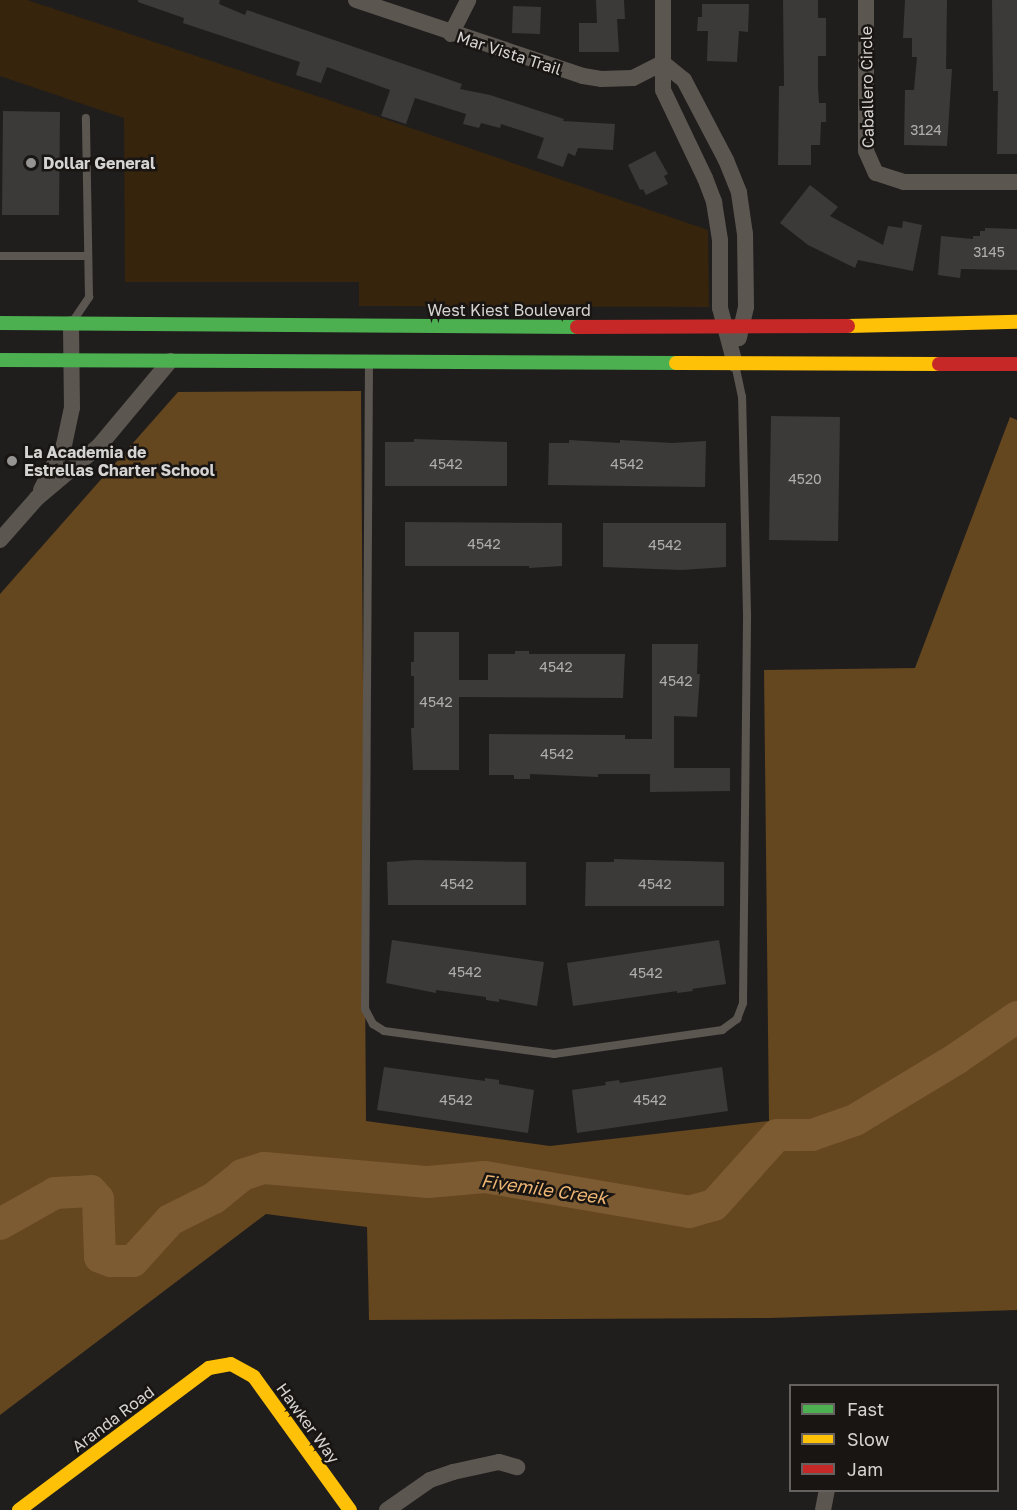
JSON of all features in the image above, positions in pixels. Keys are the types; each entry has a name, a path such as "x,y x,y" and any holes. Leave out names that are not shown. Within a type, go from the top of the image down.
{"main road":[{"name":"West Kiest Boulevard","path":"0,323 733,328 1017,322"},
{"path":"0,360 1017,364"},
{"name":"Aranda Road","path":"19,1510 209,1368 231,1364"},
{"name":"Hawker Way","path":"231,1364 242,1368 254,1377 350,1510"}],"street":[{"name":"Mar Vista Trail","path":"356,0 560,70 601,79 633,78 663,63"},
{"path":"451,34 468,0"},
{"path":"663,0 663,90 714,202 720,240 720,308 733,328 735,364"},
{"name":"Caballero Circle","path":"866,0 866,151 876,173 904,182 1017,182"},
{"path":"663,63 684,80 726,160 739,193 745,234 746,307 733,328"},
{"path":"37,498 64,445 72,408 74,360 71,324"},
{"path":"0,540 37,498 99,446 170,361"},
{"path":"387,1510 430,1480 453,1472 499,1462 517,1467"},
{"path":"823,1510 827,1492"}],"lane":[{"path":"71,324 88,297 86,118"},
{"path":"0,256 88,256"},
{"path":"369,362 365,1009 373,1023 384,1031 554,1054 722,1030 737,1019 743,1003 747,614 742,398 735,364"}],"shaded area":[{"path":"0,0 27,0 329,100 708,230 709,307 359,306 359,282 125,282 124,118 0,76"},
{"path":"361,391 366,1121 550,1146 769,1121 764,670 915,668 1010,417 1017,420 1017,1310 770,1318 369,1320 367,1227 266,1214 0,1415 0,594 178,392"}],"building":[{"path":"138,0 220,0 219,4 245,15 247,10 462,84 460,89 490,95 564,119 563,121 615,124 613,150 578,148 575,156 568,153 563,167 537,158 544,138 501,124 500,128 481,123 479,128 463,124 466,114 415,98 406,124 381,116 390,90 327,67 321,83 296,75 300,62 183,23 184,18 138,2"},
{"path":"596,0 624,0 625,19 617,19 619,52 579,52 579,23 597,23"},
{"path":"783,0 818,0 818,18 826,18 826,56 818,56 818,88 819,103 826,103 826,122 821,122 820,145 811,145 811,165 778,165 779,86 784,86"},
{"path":"905,0 947,0 946,69 952,69 947,146 904,145 905,90 914,90 917,57 912,57 912,38 903,38"},
{"path":"992,0 1017,0 1017,154 997,154 998,91 993,91"},
{"path":"702,4 749,4 748,32 739,31 737,62 707,61 708,31 697,31 698,17 702,17"},
{"path":"513,6 541,7 540,34 512,33"},
{"name":"Dollar General","path":"3,111 60,112 59,215 2,215"},
{"path":"655,151 668,174 664,176 668,184 646,195 643,189 640,190 628,165"},
{"path":"810,185 838,207 830,216 883,245 888,226 902,228 903,221 922,225 913,271 858,260 855,268 808,245 780,223"},
{"path":"985,228 1017,229 1017,270 961,269 960,278 938,275 941,236 973,239 973,236 980,236 980,231 985,231"},
{"path":"771,416 840,417 838,541 769,540"},
{"path":"414,439 507,442 507,486 385,486 385,442 414,442"},
{"path":"569,440 620,443 620,440 672,443 706,441 705,487 548,485 549,443 569,443"},
{"path":"405,522 562,523 562,566 529,568 529,566 405,566"},
{"path":"603,523 726,523 726,567 682,570 603,567"},
{"path":"414,632 459,632 459,680 488,680 488,654 515,654 515,651 529,651 529,654 625,654 623,698 459,697 459,770 413,770 411,728 414,728 414,676 411,676 411,662 414,662"},
{"path":"652,644 698,644 697,674 700,674 697,717 674,716 674,768 730,768 730,791 650,792 650,774 598,774 598,777 530,774 530,779 514,779 514,775 489,775 489,734 625,735 625,739 652,739"},
{"path":"614,859 724,862 724,906 585,906 586,862 614,862"},
{"path":"415,860 526,862 526,905 388,905 387,862"},
{"path":"392,940 544,962 537,1006 499,999 499,1002 486,1000 486,997 436,990 436,993 386,983"},
{"path":"719,940 726,984 692,989 693,991 677,993 677,991 573,1006 567,963"},
{"path":"384,1067 485,1081 485,1078 499,1080 499,1084 534,1090 528,1133 377,1110"},
{"path":"722,1067 728,1111 577,1133 572,1090 606,1085 605,1082 619,1080 620,1083"}],"waterway":[{"name":"Fivemile Creek","path":"0,1224 55,1193 91,1191 98,1199 100,1257 111,1261 133,1261 170,1220 214,1198 242,1175 264,1168 428,1182 485,1177 689,1212 714,1205 777,1135 812,1135 855,1120 956,1059 1017,1017"}],"traffic: fast":[{"path":"0,323 577,327"},
{"path":"0,360 676,363"}],"traffic: slow":[{"path":"848,326 1017,322"},
{"path":"676,363 939,364"},
{"path":"19,1510 209,1368 231,1364 254,1377 350,1510"}],"traffic: jam":[{"path":"577,327 848,326"},
{"path":"939,364 1017,364"}],"place":[{"name":"Dollar General","path":"31,163"},
{"name":"La Academia de Estrellas Charter School","path":"12,461"}]}
